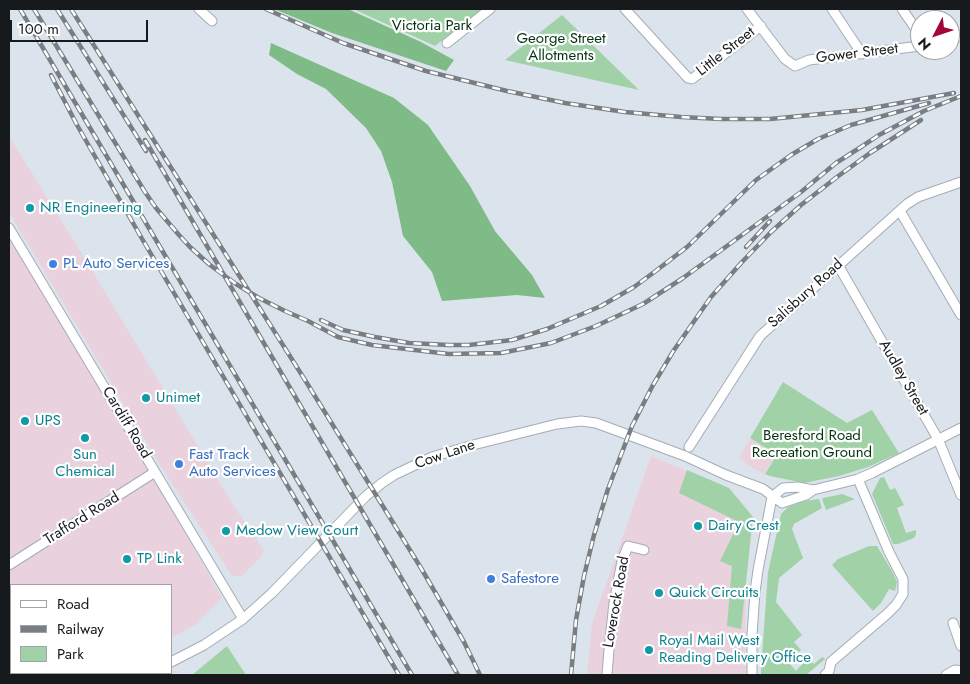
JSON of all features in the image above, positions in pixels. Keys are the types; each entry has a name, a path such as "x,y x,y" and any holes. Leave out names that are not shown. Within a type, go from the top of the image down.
{"street":[{"path":"199,9 212,21"},
{"path":"448,43 490,9"},
{"name":"Little Street","path":"625,9 688,78 692,79 761,26"},
{"path":"747,9 761,26"},
{"path":"832,9 862,54"},
{"path":"902,9 910,21"},
{"name":"Gower Street","path":"761,26 785,59 795,66 809,60 910,47"},
{"name":"Salisbury Road","path":"689,447 760,336 906,204 918,197 961,182"},
{"path":"900,211 961,315"},
{"name":"Cardiff Road","path":"9,228 243,618"},
{"name":"Audley Street","path":"838,265 938,439 961,495"},
{"name":"Cow Lane","path":"172,661 204,645 243,618 272,593 366,496 394,475 432,457 452,451 557,424 581,421 596,423 685,456 726,475 763,489 772,497"},
{"path":"772,497 782,503 806,495 813,490 858,479 961,428"},
{"name":"Trafford Road","path":"9,565 156,472"},
{"path":"825,675 829,671 831,662 887,614 903,594 903,579 889,552 858,479"},
{"path":"752,675 755,592 772,497 783,488 798,487 813,490"},
{"name":"Loverock Road","path":"607,675 613,612 622,561 628,546 644,550"},
{"path":"953,623 961,646"},
{"path":"946,675 955,670 961,671"}],"shaded area":[{"path":"9,136 232,503 264,551 260,558 242,576 232,576 160,465 9,212"},
{"path":"9,228 222,598 195,625 172,637 172,584 10,584 10,674 72,674 9,675"},
{"path":"750,439 777,455 764,474 739,458"},
{"path":"651,456 729,488 753,517 746,565 746,675 587,675 592,624"}],"green space":[{"path":"274,9 348,9 421,42 454,60 446,71 332,33"},
{"name":"Victoria Park","path":"353,9 482,9 435,46"},
{"name":"George Street Allotments","path":"562,15 639,90 505,60"},
{"path":"271,43 394,98 428,125 470,186 495,231 532,275 545,298 517,295 442,301 432,272 403,236 392,182 381,151 366,128 326,89 297,74 269,55"},
{"name":"Beresford Road Recreation Ground","path":"783,382 847,423 872,410 899,453 868,467 839,476 804,483 765,474 777,455 750,438"},
{"path":"687,470 729,488 753,517 741,629 727,626 732,566 720,561 739,522 679,493"},
{"path":"884,477 890,490 895,488 904,505 897,508 906,533 916,530 914,538 898,544 893,544 872,494 880,478"},
{"path":"842,494 855,499 826,510 823,498"},
{"path":"819,499 822,508 794,524 792,529 803,558 779,578 776,602 802,635 794,642 801,650 799,652 797,650 790,656 788,654 785,658 796,671 806,660 804,658 806,656 814,664 822,657 825,659 806,675 761,675 768,572 781,514 788,507 805,501"},
{"path":"869,546 877,546 897,582 895,591 889,589 881,603 873,611 832,565 838,559"},
{"path":"227,646 246,675 192,675"}],"railway":[{"path":"20,9 412,675"},
{"path":"34,9 145,192 179,235 210,265 259,298 338,337 372,345 449,354 501,353 551,343 596,326 643,304 683,278 801,192 836,163 879,135 924,111 961,96"},
{"path":"57,9 146,151"},
{"path":"71,9 421,568 464,642 480,675"},
{"path":"266,9 343,43 426,71 565,103 625,112 721,119 770,119 862,110 954,93"},
{"path":"51,75 77,125 141,237 399,675"},
{"path":"321,320 343,330 375,337 409,343 449,345 469,345 512,340 547,329 601,306 634,287 687,247 756,180 791,155 818,139 851,125 929,103"},
{"path":"571,675 576,620 584,576 608,489 632,426 674,350 711,297 771,232 801,205 837,177 921,120"},
{"path":"145,140 458,675"},
{"path":"746,247 770,221"}],"place":[{"name":"NR Engineering","path":"30,208"},
{"name":"PL Auto Services","path":"53,264"},
{"name":"Unimet","path":"146,398"},
{"name":"UPS","path":"25,421"},
{"name":"Sun Chemical","path":"85,438"},
{"name":"Fast Track Auto Services","path":"179,464"},
{"name":"Dairy Crest","path":"698,526"},
{"name":"Medow View Court","path":"226,531"},
{"name":"TP Link","path":"127,559"},
{"name":"Safestore","path":"491,579"},
{"name":"Quick Circuits","path":"659,593"},
{"name":"Royal Mail West Reading Delivery Office","path":"649,650"}]}
